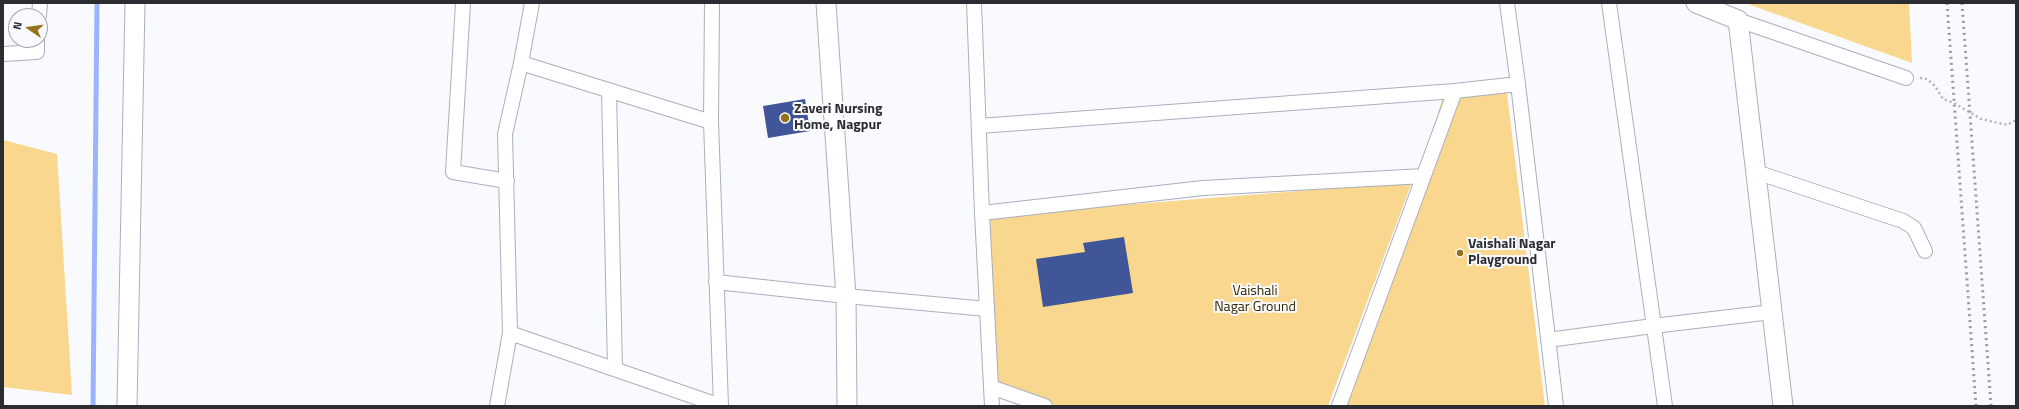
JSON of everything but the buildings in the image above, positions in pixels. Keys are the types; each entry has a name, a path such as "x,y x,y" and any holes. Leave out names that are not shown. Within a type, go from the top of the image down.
{"street":[{"path":"127,406 135,3"},
{"path":"463,3 453,172 506,181"},
{"path":"497,406 510,333 505,134 521,63 532,3"},
{"path":"510,333 721,406 711,122 712,3"},
{"path":"826,3 846,296 847,406"},
{"path":"974,3 982,213 992,406"},
{"path":"1506,3 1518,84 1556,406"},
{"path":"1609,3 1664,406"},
{"path":"1696,3 1738,20 1906,78"},
{"path":"1738,20 1783,406"},
{"path":"3,54 37,52 37,48"},
{"path":"521,63 711,122"},
{"path":"979,126 1455,91 1518,84"},
{"path":"609,90 615,369"},
{"path":"1338,406 1455,91"},
{"path":"1756,172 1903,221 1914,228 1925,251"},
{"path":"982,213 1203,188 1424,176"},
{"path":"716,282 987,309"},
{"path":"1548,340 1772,312"},
{"path":"991,387 1045,406"}],"path":[{"path":"1906,78 1917,77 1928,79 1935,86 1943,99 1954,103 1981,119 2007,125 2016,120"}],"green space":[{"path":"1745,3 1909,3 1912,63"},
{"name":"Vaishali Nagar Playground","path":"1506,85 1545,406 1345,406 1442,100"},
{"path":"3,140 57,154 72,395 3,387"},
{"name":"Vaishali Nagar Ground","path":"1412,182 1328,406 1054,406 993,385 985,216"}],"waterway":[{"path":"93,406 97,3"}],"railway":[{"path":"1947,3 1976,406"},
{"path":"1962,3 1991,406"}],"place":[{"name":"Zaveri Nursing Home, Nagpur","path":"785,118"},
{"name":"Vaishali Nagar Playground","path":"1460,253"}]}
